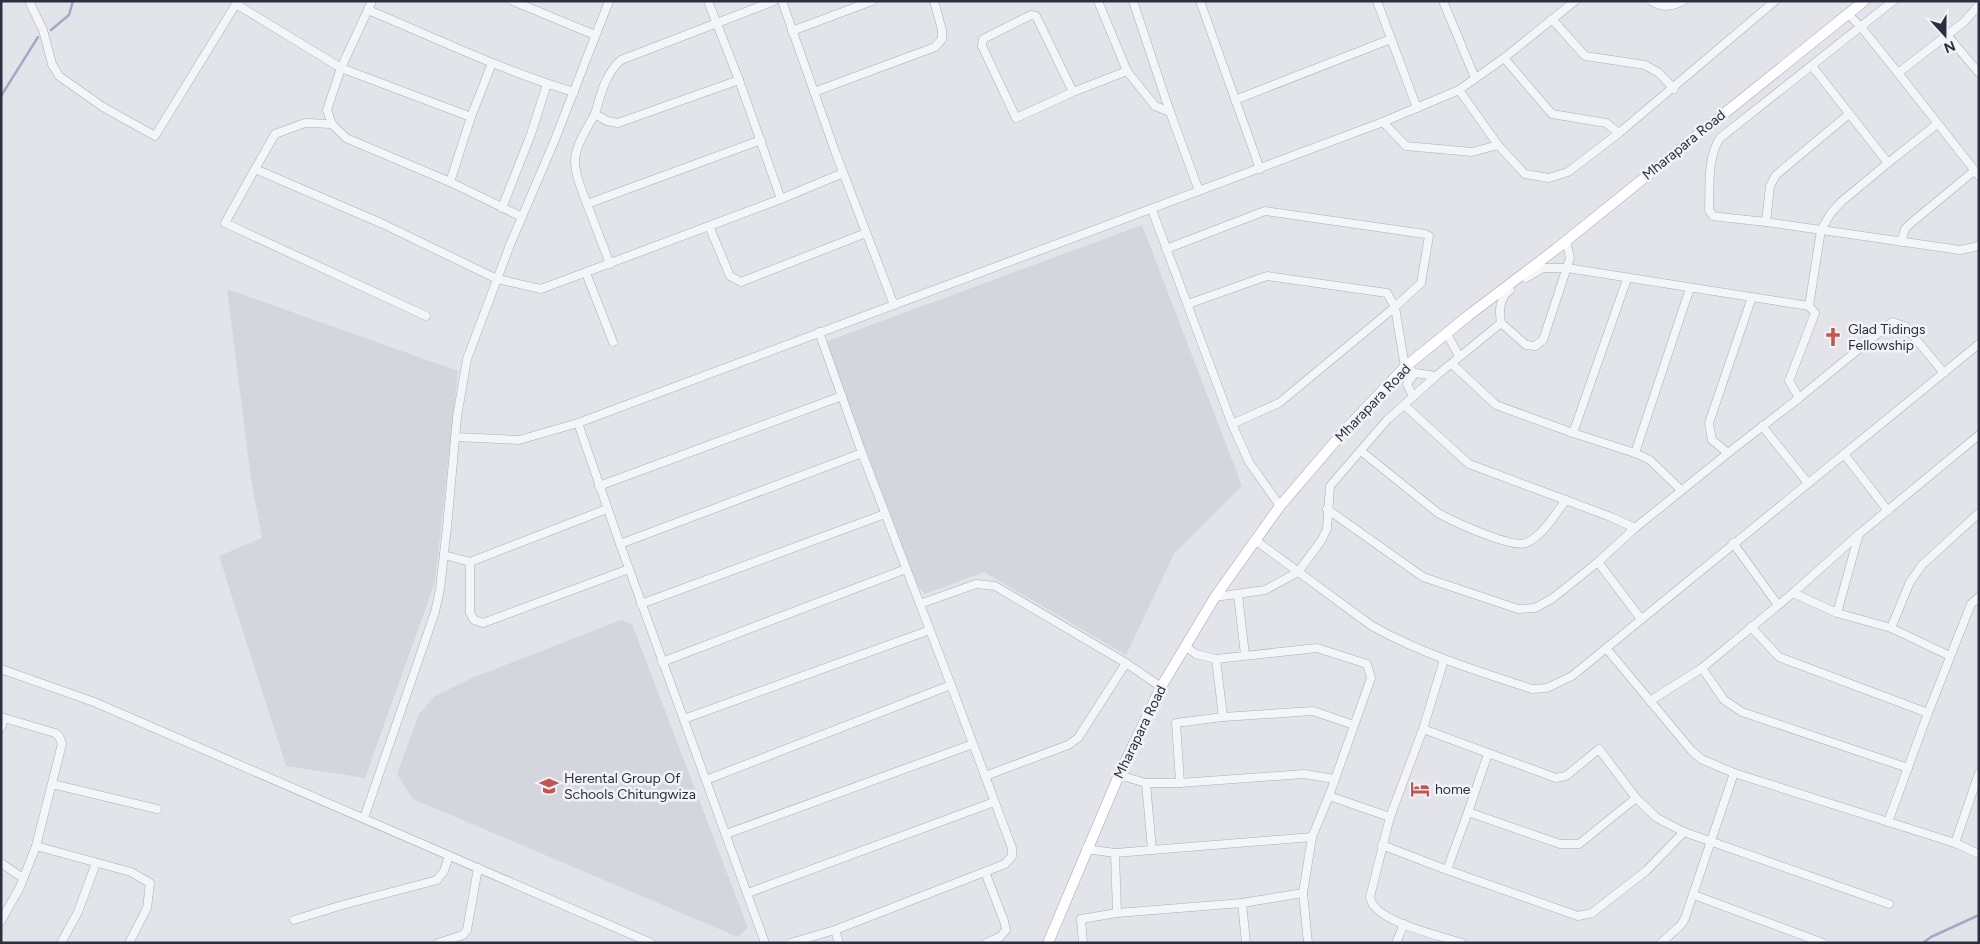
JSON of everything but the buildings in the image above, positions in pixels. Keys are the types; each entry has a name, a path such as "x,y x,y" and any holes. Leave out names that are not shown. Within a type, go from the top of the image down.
{"main road":[{"name":"Mharapara Road","path":"1048,943 1086,849 1119,775 1161,687 1184,646 1215,597 1280,506 1345,430 1405,367 1487,300 1566,241 1848,14 1859,3"}],"street":[{"path":"29,1 43,30 52,64 59,76 103,107 155,136 237,3 341,68 471,117"},
{"path":"372,1 341,68 327,110 332,124 346,138 450,182 522,217"},
{"path":"513,1 595,35"},
{"path":"364,818 435,612 444,556 457,417 467,359 497,278 574,92 609,1"},
{"path":"708,1 739,80 781,199"},
{"path":"610,264 577,180 574,160 577,146 595,114 607,77 621,60 774,1"},
{"path":"782,1 843,173 894,305"},
{"path":"792,31 848,5 872,1"},
{"path":"814,92 934,47 942,39 942,30 934,1"},
{"path":"1098,1 1127,71 1155,106 1170,112"},
{"path":"1133,1 1199,191"},
{"path":"1210,1 1201,3 1260,169"},
{"path":"1377,1 1418,108"},
{"path":"455,437 519,440 578,423 1152,210 1383,122 1459,90 1504,58 1575,1"},
{"path":"1651,1 1659,6 1667,6 1683,1"},
{"path":"1459,90 1498,145 1525,174 1549,178 1568,172 1619,133 1674,89 1776,1"},
{"path":"1893,1 1725,135 1714,147 1709,210 1713,216 1960,250 1975,248 1979,245"},
{"path":"1447,3 1475,78"},
{"path":"1898,73 1964,22 1979,5"},
{"path":"368,10 492,63 574,92"},
{"path":"1848,14 1861,27 1898,73 1976,174 1911,223 1905,229 1901,242"},
{"path":"1072,92 1036,16 1031,15 983,39 982,46 1016,118 1072,92 1127,71"},
{"path":"1552,19 1585,56 1645,65 1659,73 1674,89"},
{"path":"1947,35 1979,73"},
{"path":"1235,100 1390,39"},
{"path":"1504,58 1552,114 1606,123 1619,133"},
{"path":"450,182 471,117 492,63"},
{"path":"1812,66 1888,162"},
{"path":"595,114 607,121 618,123 739,80"},
{"path":"502,208 531,134 547,84"},
{"path":"1766,222 1770,186 1776,175 1849,114"},
{"path":"1383,122 1406,146 1472,152 1498,145"},
{"path":"332,124 305,123 275,134 225,223 426,316"},
{"path":"1809,306 1821,230 1831,213 1841,202 1888,162 1937,124"},
{"path":"586,204 761,140"},
{"path":"255,169 383,224 497,278 541,289 781,199 843,173"},
{"path":"1152,210 1232,424 1249,462 1280,506"},
{"path":"1166,249 1265,211 1429,236 1421,283 1395,307 1279,403 1232,424"},
{"path":"710,226 730,276 740,282 866,233"},
{"path":"1566,241 1570,258 1567,268 1543,340 1535,346 1526,345 1501,323 1499,308 1504,295 1532,273 1543,268 1567,268 1809,306 1815,314 1789,381 1799,398"},
{"path":"586,273 613,342"},
{"path":"1188,304 1267,276 1387,293 1395,307 1405,367 1415,373 1436,376"},
{"path":"1573,433 1628,279"},
{"path":"1635,453 1690,288"},
{"path":"1728,453 1712,440 1709,423 1752,297"},
{"path":"1327,509 1423,577 1518,609 1535,608 1553,598 1598,562 1635,528 1892,322 1905,326 1944,373"},
{"path":"1215,597 1265,590 1298,572 1321,541 1327,529 1330,486 1387,420 1459,356 1501,323"},
{"path":"790,943 835,930 985,872 1005,864 1012,856 1012,848 862,453 820,332"},
{"path":"1447,334 1459,356"},
{"path":"1255,540 1372,626 1390,636 1444,660 1532,689 1547,688 1572,676 1976,346 1979,356"},
{"path":"1452,364 1496,405 1635,453 1650,460 1682,490"},
{"path":"1413,397 1406,384 1415,373"},
{"path":"599,486 842,396"},
{"path":"1404,405 1469,464 1635,528"},
{"path":"578,423 641,604 765,943"},
{"path":"1762,426 1808,483"},
{"path":"1650,702 1702,668 1793,594 1859,534 1979,435"},
{"path":"1361,451 1438,513 1452,522 1514,544 1526,543 1543,530 1566,500"},
{"path":"620,544 862,453"},
{"path":"1844,454 1888,511"},
{"path":"444,556 470,562 607,509"},
{"path":"1891,628 1910,582 1922,565 1979,513"},
{"path":"641,604 885,514"},
{"path":"1837,613 1859,534"},
{"path":"1733,543 1778,605"},
{"path":"470,562 470,613 474,620 483,623 629,569"},
{"path":"1598,562 1641,619"},
{"path":"662,662 906,569"},
{"path":"920,604 976,584 995,586 1161,687"},
{"path":"1793,594 1837,613 1891,628 1950,656"},
{"path":"1238,595 1245,655"},
{"path":"1888,822 1971,604 1979,597"},
{"path":"1751,627 1779,657 1928,713"},
{"path":"684,719 930,630"},
{"path":"1184,646 1196,654 1216,659 1317,648 1367,664 1371,678 1329,796 1312,837 1303,893 1308,943"},
{"path":"1606,648 1691,750 1701,759 1734,773 1955,843 1979,854"},
{"path":"1216,659 1223,717"},
{"path":"1444,660 1423,729 1390,817 1370,897 1372,905 1379,912 1404,924 1462,943"},
{"path":"985,776 1068,745 1078,738 1126,664"},
{"path":"1,668 94,702 651,943"},
{"path":"1702,668 1724,700 1742,712 1908,768"},
{"path":"706,780 951,685"},
{"path":"1180,783 1176,724 1223,717 1313,711 1354,725"},
{"path":"1,728 3,718 55,733 62,740 62,748 36,846 23,878 1,921"},
{"path":"1423,729 1556,778 1566,776 1599,749 1636,798 1657,818 1684,832 1712,840 1889,904"},
{"path":"726,834 973,744"},
{"path":"1447,870 1488,754"},
{"path":"1661,943 1681,925 1694,895 1734,773"},
{"path":"1955,843 1979,773"},
{"path":"1119,775 1146,783 1180,783 1304,774 1334,779"},
{"path":"1146,783 1152,850"},
{"path":"52,784 157,809"},
{"path":"1329,796 1390,817"},
{"path":"1468,812 1560,844 1579,844 1636,798"},
{"path":"748,893 994,802"},
{"path":"1382,845 1578,916 1592,913 1646,871 1684,832"},
{"path":"1086,849 1115,853 1312,837"},
{"path":"36,846 131,872 150,883 147,908 129,943"},
{"path":"1115,853 1117,913"},
{"path":"294,920 437,880 444,871 449,856"},
{"path":"1,863 23,878"},
{"path":"61,943 78,912 96,863"},
{"path":"438,943 463,934 467,930 478,868"},
{"path":"985,872 1006,930 1000,937 986,943"},
{"path":"1083,943 1081,919 1117,913 1242,904 1303,893"},
{"path":"1694,895 1823,943"},
{"path":"1242,904 1246,943"},
{"path":"1396,943 1404,924"},
{"path":"835,930 839,943"}],"shaded area":[{"path":"1142,225 1242,486 1174,554 1126,655 984,572 925,594 917,585 825,342"},
{"path":"227,289 458,371 435,582 365,778 286,766 219,556 262,538 251,479"},
{"name":"Herental Group Of Schools Chitungwiza","path":"621,620 632,624 748,928 738,937 413,799 397,774 419,714 435,696 472,678"}],"waterway":[{"path":"51,30 69,15 73,1"},
{"path":"1,96 38,37"},
{"path":"1923,943 1931,937 1979,915"}],"place":[{"name":"Glad Tidings Fellowship","path":"1833,337"},
{"name":"Herental Group Of Schools Chitungwiza","path":"549,786"},
{"name":"home","path":"1420,789"}]}
